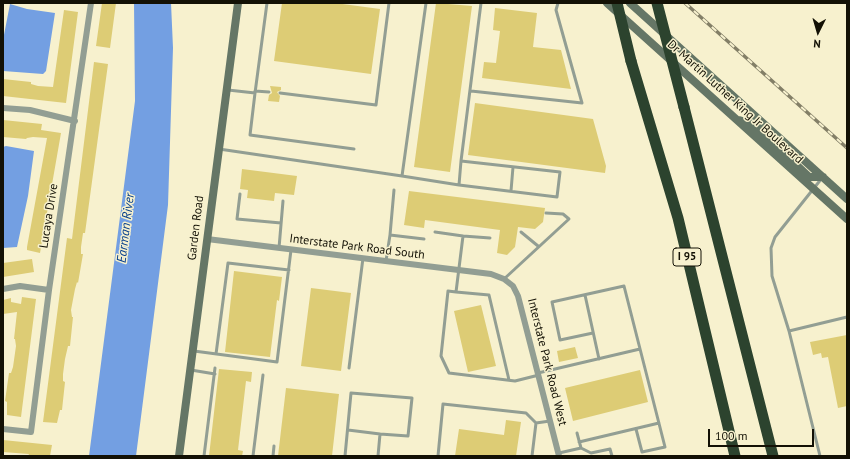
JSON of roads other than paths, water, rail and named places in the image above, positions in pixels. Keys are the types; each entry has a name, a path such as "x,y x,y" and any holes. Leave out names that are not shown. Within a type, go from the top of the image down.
{"highway":[{"name":"I 95","path":"617,3 631,61 678,218 735,456"},
{"path":"657,3 773,456"}],"main road":[{"name":"Garden Road","path":"179,456 238,3"},
{"name":"Dr Martin Luther King Jr Boulevard","path":"607,3 847,219"},
{"name":"Dr Martin Luther King Jr Boulevard","path":"630,3 847,199"},
{"path":"735,118 753,124 809,177 823,177"}],"street":[{"name":"Lucaya Drive","path":"3,429 31,432 49,290 75,121 91,3"},
{"path":"3,108 30,110 75,121"},
{"name":"Interstate Park Road South","path":"207,239 491,274 504,279"},
{"name":"Interstate Park Road West","path":"504,279 513,286 518,296 559,454"},
{"path":"3,289 20,286 49,290"}],"lane":[{"path":"267,3 250,135 354,149"},
{"path":"280,93 376,105 389,3"},
{"path":"402,176 426,3"},
{"path":"459,185 481,3"},
{"path":"471,91 582,103 556,10 558,3"},
{"path":"226,90 269,92"},
{"path":"219,149 459,185 557,197 560,172 461,161"},
{"path":"511,191 513,166"},
{"path":"820,456 789,331 772,276 771,248 775,237 823,177"},
{"path":"386,261 394,190"},
{"path":"240,194 237,219 281,224"},
{"path":"279,248 283,201"},
{"path":"504,279 568,219 563,214 546,213"},
{"path":"435,232 490,238"},
{"path":"522,232 538,246"},
{"path":"390,235 424,239"},
{"path":"456,292 463,236"},
{"path":"192,351 277,362 291,250"},
{"path":"349,368 363,258"},
{"path":"216,354 228,263 289,270"},
{"path":"593,333 560,340 552,302 624,286 665,447 642,452 636,429"},
{"path":"509,380 489,295 448,291 441,356 449,373 515,381 640,349"},
{"path":"585,295 598,359"},
{"path":"789,331 847,317"},
{"path":"204,456 215,368"},
{"path":"190,370 214,374"},
{"path":"253,456 263,375"},
{"path":"345,456 351,393 412,398 408,436 348,430"},
{"path":"438,456 443,404 526,413 536,423"},
{"path":"536,423 550,421"},
{"path":"532,456 536,423"},
{"path":"579,442 659,423"},
{"path":"577,433 581,448"},
{"path":"378,456 380,434"},
{"path":"273,456 274,446"},
{"path":"559,454 581,448 591,453 610,449 612,456"}],"water":[{"name":"Earman River","path":"134,3 171,3 173,48 168,205 136,456 89,456 135,101"},
{"path":"10,4 27,9 55,13 46,71 43,74 3,71 3,40"},
{"path":"6,146 34,151 28,196 17,247 3,248 3,147"}],"railway":[{"path":"685,3 847,148"}]}
